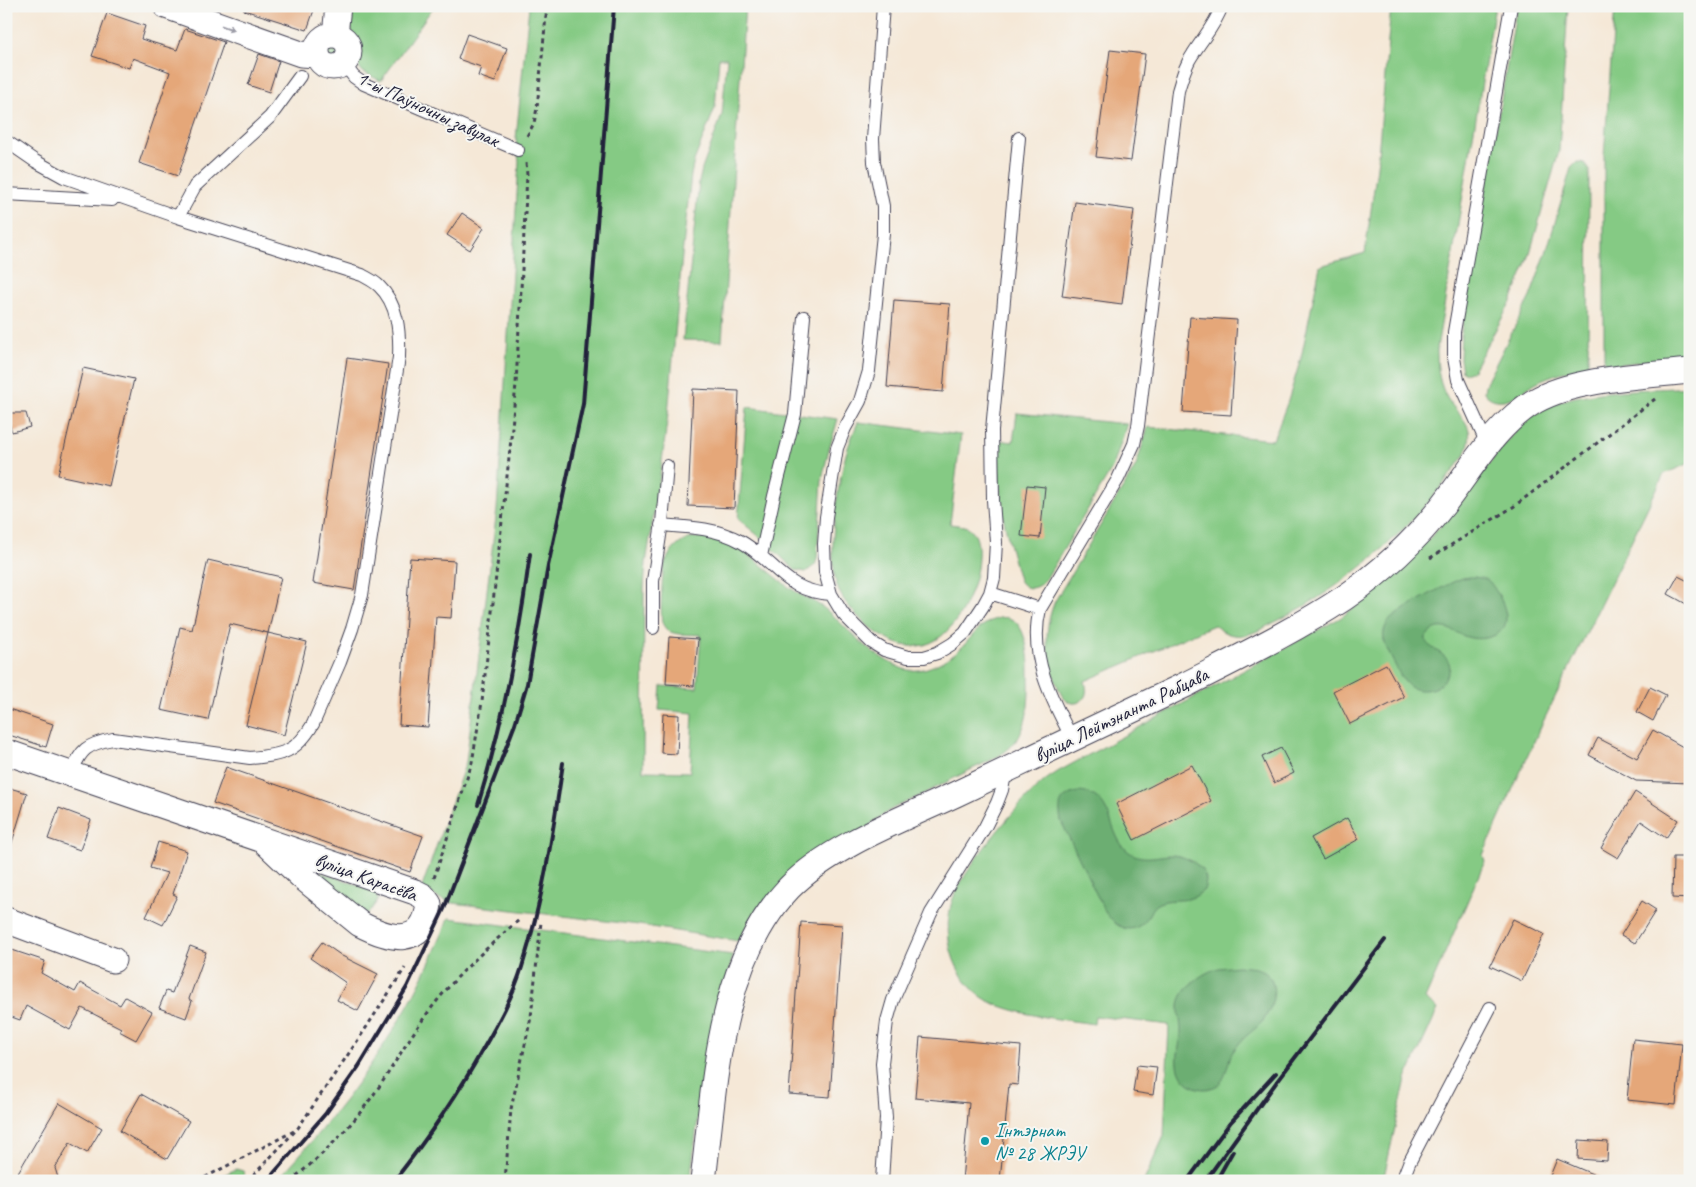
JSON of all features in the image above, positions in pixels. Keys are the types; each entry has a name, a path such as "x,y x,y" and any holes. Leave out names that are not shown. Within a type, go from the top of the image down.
{"street":[{"name":"1-ы Паўночны завулак","path":"166,6 301,54 317,55 323,64 333,67 347,60 349,49 345,40 335,35"},
{"path":"317,55 316,50 320,40 330,35 335,35 338,6"},
{"name":"вуліца Лейтэнанта Рабцава","path":"703,1181 716,1076 727,1011 736,979 760,927 790,887 832,856 867,836 1073,740 1263,646 1346,596 1381,570 1415,538 1443,505 1487,444 1520,412 1537,400 1556,392 1607,380 1690,371"},
{"name":"вуліца Карасёва","path":"6,752 415,892 427,900 429,904 422,925 417,931 400,938 380,933 360,924 301,876 265,842"},
{"path":"6,920 113,960"}],"lane":[{"path":"883,6 873,139 874,162 883,206 883,234 867,382 860,401 840,438 830,488 824,544 825,572 831,594 843,614 871,642 884,650 908,658 924,657 938,653 965,633 976,619 990,593 994,578 996,560 992,493 992,430 1019,138"},
{"path":"1073,740 1051,697 1042,668 1036,631 1040,609 1118,479 1134,444 1138,426 1178,91 1184,71 1193,53 1213,25 1222,6"},
{"path":"1487,444 1458,380 1454,358 1454,332 1511,6"},
{"name":"1-ы Паўночны завулак","path":"343,63 354,78 364,84 518,150"},
{"path":"178,217 195,186 270,117 300,76"},
{"path":"6,142 35,162 64,177 178,217 362,275 379,286 391,302 398,321 400,340 399,357 362,595 340,662 313,724 304,739 290,750 272,756 250,758 113,739 95,742 83,750 71,774"},
{"path":"6,194 134,202"},
{"path":"761,556 795,414 804,317"},
{"path":"652,628 653,581 667,466"},
{"path":"661,525 724,534 740,541 761,556 796,586 807,591 831,594"},
{"path":"990,593 1040,609"},
{"path":"882,1181 886,1118 882,1063 887,1021 931,913 985,827 1004,785 1006,770"},
{"path":"1402,1181 1409,1163 1490,1008"}],"path":[{"path":"427,900 472,764 478,731 509,457 516,374 527,175 524,156 518,150 534,123 547,6"},
{"path":"1422,562 1513,507 1649,402 1660,396"},
{"path":"290,1181 324,1154 345,1132 369,1101 423,1019 443,993 466,968 519,920"},
{"path":"505,1181 511,1109 531,1017 541,922"},
{"path":"248,1181 298,1128 405,968"},
{"path":"198,1181 298,1128"}],"green space":[{"path":"349,6 434,6 381,81 363,72 359,67 356,45 349,23"},
{"path":"529,6 745,6 722,341 683,340 699,182 722,115 727,58 719,58 715,108 694,161 691,175 668,414 644,587 643,771 690,772 693,713 659,710 661,686 697,688 701,635 670,632 663,625 661,617 662,583 665,563 676,547 688,539 707,538 721,540 746,553 790,588 824,608 868,648 901,668 908,670 924,669 939,663 959,650 987,623 999,618 1008,618 1015,622 1020,628 1027,647 1029,667 1028,706 1024,726 1011,747 996,757 887,812 749,923 738,941 639,925 453,903 438,898 422,887 466,762 497,509 519,162 516,139"},
{"path":"1391,6 1495,6 1437,348 1438,371 1445,394 1468,427 1469,442 1466,453 1429,501 1401,532 1351,575 1315,600 1249,634 1232,635 1214,625 1085,681 1086,695 1080,702 1069,702 1061,694 1049,659 1047,637 1051,613 1055,601 1136,466 1148,427 1273,440 1288,401 1301,358 1320,266 1365,253 1377,167"},
{"path":"1517,6 1568,6 1559,151 1528,260 1510,304 1473,370 1466,373 1462,371 1460,359 1461,334"},
{"path":"1615,6 1690,6 1690,352 1689,356 1604,366 1604,156"},
{"path":"327,40 342,43 345,52 342,60 334,63 325,61 321,46"},
{"path":"1577,162 1585,163 1589,170 1588,367 1548,377 1512,398 1495,400 1484,392 1485,385 1530,297 1546,253 1571,168"},
{"path":"1690,387 1690,463 1664,474 1542,724 1483,855 1485,861 1425,999 1438,1009 1406,1079 1383,1181 1144,1181 1164,1136 1169,1025 1095,1016 1094,1024 1050,1018 1002,1007 978,994 969,985 956,965 949,941 948,929 951,905 956,892 976,858 1030,794 1059,771 1340,618 1356,606 1386,581 1428,540 1454,511 1513,434 1527,420 1543,409 1561,401 1591,394"},
{"path":"747,407 838,419 822,480 817,559 815,565 806,572 795,570 738,519"},
{"path":"1017,413 1127,424 1113,467 1046,579 1040,585 1032,588 1025,587 1019,580 1002,512 998,440 1013,442"},
{"path":"858,422 961,435 950,524 965,526 973,531 977,539 978,549 977,571 968,599 953,625 931,643 918,646 904,645 878,634 854,612 842,597 837,586 833,556 834,520 839,484 846,454"},
{"path":"1475,577 1488,580 1498,594 1506,614 1504,626 1495,635 1481,639 1467,637 1445,628 1432,631 1426,637 1426,642 1447,660 1450,666 1448,674 1434,688 1417,690 1412,688 1404,681 1386,647 1384,636 1388,622 1401,611 1435,591 1463,578"},
{"path":"1078,792 1090,794 1105,807 1117,836 1129,852 1144,857 1175,855 1192,861 1204,874 1206,879 1204,890 1198,895 1183,900 1165,901 1157,904 1145,921 1137,927 1127,929 1117,925 1105,912 1061,821 1060,805 1067,796"},
{"path":"311,869 376,891 378,900 367,915"},
{"path":"449,918 733,955 701,1094 690,1181 276,1181 312,1141 363,1076 413,996"},
{"path":"1238,966 1256,968 1264,972 1273,984 1273,1000 1262,1022 1233,1051 1225,1076 1221,1082 1208,1089 1198,1088 1185,1080 1178,1066 1181,1031 1179,1005 1188,987 1206,973 1219,968"},
{"path":"236,1169 243,1171 245,1177 243,1181 211,1181"}],"building":[{"path":"244,6 303,6 314,10 307,30 244,10"},
{"path":"107,13 145,26 141,39 177,50 185,29 224,42 178,176 139,163 170,72 133,58 129,68 92,56"},
{"path":"467,34 507,48 495,82 478,76 481,67 458,59"},
{"path":"1110,50 1145,54 1131,161 1096,157"},
{"path":"259,54 279,61 269,92 248,85"},
{"path":"1075,202 1134,210 1122,304 1062,296"},
{"path":"462,213 484,228 470,250 447,235"},
{"path":"894,300 950,304 943,392 887,387"},
{"path":"1190,317 1237,320 1231,415 1183,412"},
{"path":"347,358 388,364 354,590 313,583"},
{"path":"83,368 134,379 109,486 58,475"},
{"path":"693,389 739,391 734,508 688,506"},
{"path":"6,413 26,413 30,427 12,432"},
{"path":"1027,485 1045,487 1040,538 1021,536"},
{"path":"410,558 455,561 451,618 436,617 428,727 399,725"},
{"path":"208,560 281,577 268,633 230,624 208,720 161,710 180,627 192,630"},
{"path":"1678,576 1690,582 1690,606 1668,594"},
{"path":"268,633 307,642 284,735 246,725"},
{"path":"669,637 698,639 694,686 666,684"},
{"path":"1386,664 1404,697 1350,724 1333,691"},
{"path":"1650,687 1666,695 1653,721 1637,712"},
{"path":"6,708 53,724 46,747 6,734"},
{"path":"663,714 679,715 677,754 661,753"},
{"path":"1653,730 1690,751 1690,783 1636,781 1589,755 1598,738 1637,758"},
{"path":"1281,748 1294,773 1274,783 1262,757"},
{"path":"1192,765 1211,801 1134,840 1116,804"},
{"path":"226,767 423,836 410,872 213,803"},
{"path":"6,787 27,793 10,849 6,849"},
{"path":"1635,792 1678,820 1666,838 1641,821 1618,858 1601,848"},
{"path":"59,808 91,820 80,850 48,839"},
{"path":"1347,818 1359,839 1323,859 1311,838"},
{"path":"158,842 187,851 173,894 177,896 163,925 146,917 167,873 150,868"},
{"path":"1673,857 1690,857 1690,899 1672,898"},
{"path":"1642,901 1656,910 1635,943 1621,935"},
{"path":"1513,919 1544,934 1522,981 1490,966"},
{"path":"801,922 842,925 830,1097 789,1094"},
{"path":"322,942 342,956 378,974 358,1011 337,1000 346,983 310,958"},
{"path":"190,946 206,952 189,999 192,1001 186,1018 159,1008 166,991 172,993"},
{"path":"6,948 45,961 41,973 75,992 80,983 120,1005 125,997 152,1012 136,1040 119,1031 121,1028 82,1008 70,1030 26,1006 20,1020 6,1015"},
{"name":"Інтэрнат № 28 ЖРЭУ","path":"920,1037 1021,1046 1018,1085 1009,1084 1000,1181 962,1181 969,1103 915,1098"},
{"path":"1633,1039 1682,1044 1676,1105 1627,1100"},
{"path":"1137,1065 1157,1067 1153,1095 1133,1092"},
{"path":"141,1094 189,1121 167,1159 120,1131"},
{"path":"59,1103 102,1128 87,1153 70,1143 55,1168 59,1181 13,1181"},
{"path":"1579,1140 1608,1142 1607,1161 1578,1159"},
{"path":"1557,1159 1609,1181 1548,1181"}],"railway":[{"path":"267,1181 326,1113 359,1066 407,987 444,909 515,724 527,684 548,566 583,404 614,6"},
{"path":"478,805 509,681 521,618 530,554"},
{"path":"394,1181 430,1133 463,1084 505,1009 514,988 522,967 542,891 563,763"},
{"path":"1205,1181 1278,1080 1385,940"},
{"path":"1187,1181 1230,1123 1276,1073"},
{"path":"1216,1181 1233,1151"}],"place":[{"name":"Інтэрнат № 28 ЖРЭУ","path":"985,1141"}]}
